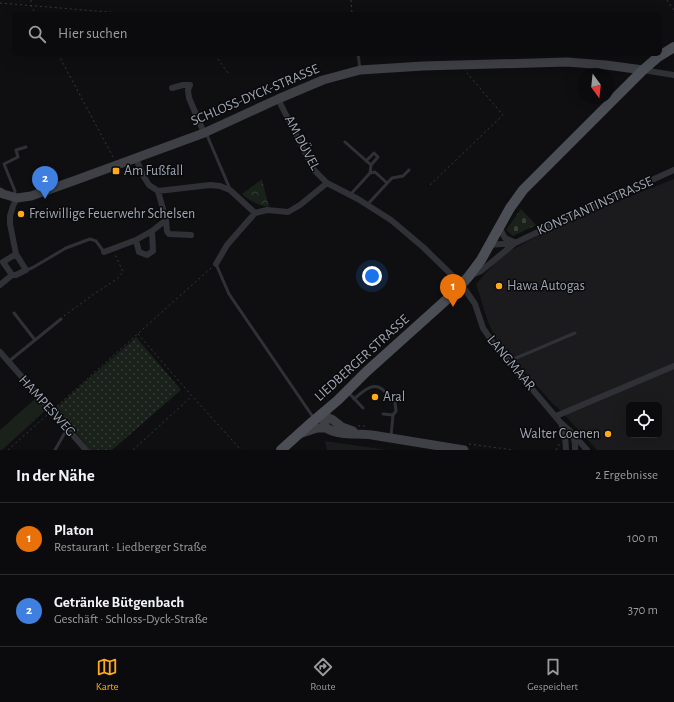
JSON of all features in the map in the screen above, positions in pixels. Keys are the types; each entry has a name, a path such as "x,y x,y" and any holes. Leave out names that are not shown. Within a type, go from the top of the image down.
{"main road":[{"name":"LIEDBERGER STRASSE","path":"662,54 674,47"},
{"name":"LIEDBERGER STRASSE","path":"281,450 336,402 350,395 366,372 462,285 481,260 510,208 523,190 643,70 660,56"}],"street":[{"name":"SCHLOSS-DYCK-STRASSE","path":"16,198 31,196 136,159 205,132 323,80 360,70 423,66 567,62 606,65 674,75"},
{"path":"172,88 190,85 188,90 189,98 205,132"},
{"name":"AM DÜVEL","path":"278,99 314,170 327,183 367,205 400,227 462,285"},
{"path":"136,159 149,185 158,191 210,185 220,186 230,190 255,213"},
{"name":"KONSTANTINSTRASSE","path":"469,276 480,271 515,243 674,170"},
{"path":"216,264 227,245 255,213 267,210 288,212 300,206 327,183"},
{"path":"158,191 169,234 191,235"},
{"path":"0,192 16,198 10,216 10,224 16,254 26,270 16,276 12,276 0,284"},
{"path":"104,252 136,240 152,231 166,220"},
{"path":"499,227 505,238 515,243"},
{"path":"136,240 139,252 147,255 152,251 152,231"},
{"name":"KONSTANTINSTRASSE","path":"489,245 515,243"},
{"path":"12,276 3,262 16,254"},
{"name":"LANGMAAR","path":"462,285 475,304 483,328 494,344 560,422 565,435 566,450"},
{"name":"HAMPESWEG","path":"0,352 86,450"},
{"path":"556,416 674,366"},
{"path":"336,402 334,404 334,408 336,422"},
{"path":"318,417 336,422 342,427 360,434"},
{"path":"318,417 326,428 333,432 391,438 464,450"},
{"name":"LANGMAAR","path":"560,422 587,450"},
{"path":"298,434 317,428 326,428"},
{"path":"572,433 576,444 576,450"}],"lane":[{"path":"358,56 360,70"},
{"path":"205,132 230,190"},
{"path":"345,142 371,165"},
{"path":"16,198 15,191 4,164 18,157 16,150 26,147"},
{"path":"350,195 370,173 371,165 378,157 374,153 366,161"},
{"path":"367,205 392,178 403,176 409,170"},
{"path":"370,173 375,172 387,183"},
{"path":"26,270 66,248 90,239 96,241 104,252"},
{"path":"216,264 229,294 318,417"},
{"path":"14,313 35,340"},
{"name":"HAMPESWEG","path":"8,362 61,319"},
{"path":"509,361 575,333"},
{"path":"363,408 350,395 367,388 377,387 384,391"},
{"path":"391,438 393,415 396,411 394,403"},
{"path":"383,414 393,415"},
{"path":"56,450 67,428"}],"path":[{"path":"31,0 31,6 35,12"},
{"path":"351,0 352,12"},
{"path":"667,0 674,10"},
{"path":"0,3 107,12"},
{"path":"59,56 117,165"},
{"path":"217,56 228,73"},
{"path":"430,185 503,115 460,65"},
{"path":"61,319 117,279 122,272 113,249"},
{"path":"8,450 216,264"},
{"path":"138,333 241,450"},
{"path":"133,450 192,396"}],"shaded area":[{"path":"674,179 674,450 597,450 553,404 497,341 488,322 476,284 501,256 555,226"},
{"path":"325,441 388,450 327,450"}],"green space":[{"path":"262,179 269,207 255,203 242,194"},
{"path":"521,209 536,225 513,236 506,230"},
{"path":"136,337 181,390 112,450 90,450 56,408"},
{"path":"36,398 46,410 2,450 0,450 0,430"}],"place":[{"name":"Am Fußfall","path":"116,171"},
{"name":"Getränke Bütgenbach","path":"45,199"},
{"name":"Freiwillige Feuerwehr Schelsen","path":"21,214"},
{"name":"Hawa Autogas","path":"499,286"},
{"name":"Platon","path":"453,307"},
{"name":"Aral","path":"375,397"},
{"name":"Walter Coenen","path":"608,434"}]}
